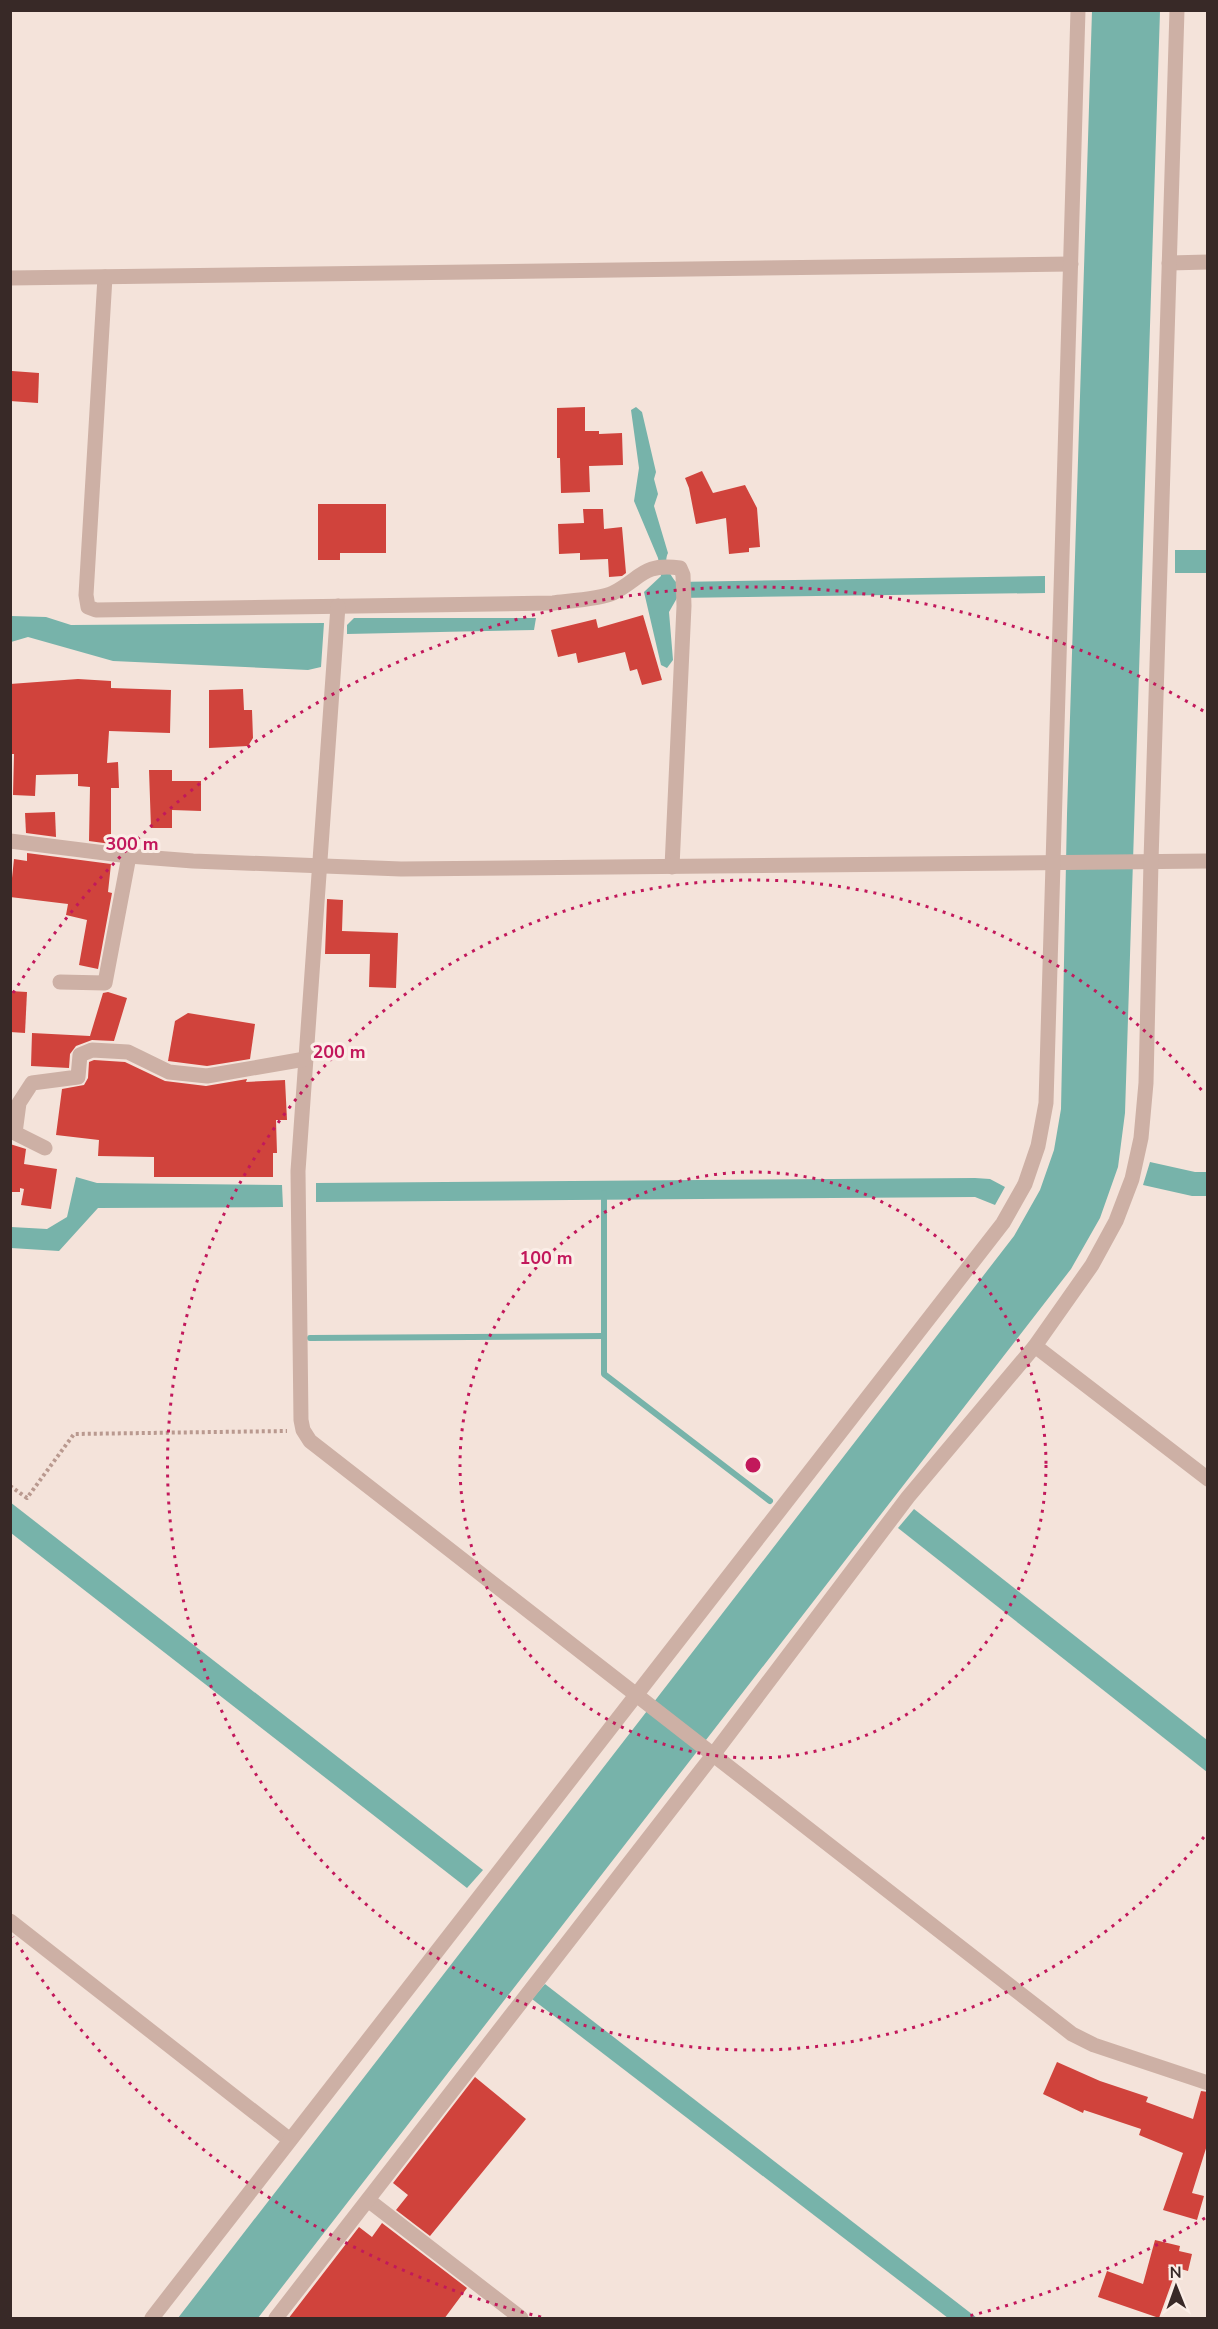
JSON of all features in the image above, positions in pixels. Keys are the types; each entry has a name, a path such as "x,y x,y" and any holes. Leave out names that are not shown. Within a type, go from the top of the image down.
{"street":[{"path":"152,2319 290,2140 639,1698 1003,1223 1025,1184 1038,1146 1046,1103 1057,863 1078,10"},
{"path":"276,2319 908,1497 1035,1346 1092,1265 1116,1221 1132,1179 1141,1138 1146,1083 1144,861 1169,263 1176,10"},
{"path":"1169,263 1208,262"},
{"path":"10,278 1071,264"},
{"path":"105,277 86,595 88,607 96,610 553,603 612,594 642,572 670,570 684,606 672,867"},
{"path":"338,606 298,1172 301,1420 309,1441 1072,2034 1094,2045 1208,2083"},
{"path":"10,841 129,856 192,861 401,869 1208,861"},
{"path":"60,982 105,983 129,856"},
{"path":"45,1148 15,1133 19,1103 32,1083 78,1077 80,1055 92,1050 129,1052 169,1072 207,1076 305,1059"},
{"path":"1035,1346 1208,1479"},
{"path":"10,1921 290,2140"},
{"path":"368,2200 521,2319"}],"path":[{"path":"10,1486 27,1498 74,1434 303,1430"}],"water":[{"path":"1092,11 1160,11 1125,1113 1118,1167 1100,1218 1071,1269 258,2318 178,2318 1014,1236 1040,1190 1054,1150 1061,1109 1067,814"},
{"path":"636,407 642,412 656,472 654,479 658,494 654,506 668,553 667,565 676,582 1045,576 1045,593 677,598 669,612 673,660 667,668 661,665 644,592 661,576 658,558 634,501 639,468 631,410"},
{"path":"1175,550 1207,550 1207,573 1175,573"},
{"path":"11,616 46,617 71,625 324,623 321,667 308,670 113,661 28,637 11,642"},
{"path":"354,618 536,618 534,630 347,634 347,625"},
{"path":"1150,1162 1195,1172 1207,1172 1207,1196 1192,1196 1143,1185"},
{"path":"76,1177 97,1183 282,1185 283,1207 98,1208 59,1251 11,1248 11,1227 47,1229 67,1217"},
{"path":"990,1179 1005,1187 995,1205 975,1197 316,1202 316,1183"},
{"path":"10,1502 483,1870 467,1888 11,1533"},
{"path":"914,1509 1207,1740 1207,1772 898,1528"},
{"path":"545,1984 977,2318 948,2318 532,1999"}],"building":[{"path":"12,371 39,373 38,403 10,401"},
{"path":"585,407 585,431 599,431 599,434 622,433 623,465 589,466 590,492 561,493 560,458 557,458 557,408"},
{"path":"702,471 713,493 745,485 757,508 760,547 749,548 749,552 729,554 726,518 696,524 685,478"},
{"path":"318,504 386,504 386,553 340,553 340,560 318,560"},
{"path":"583,509 603,509 604,529 622,527 626,573 622,576 609,577 608,559 580,560 580,553 559,554 558,524 584,523"},
{"path":"643,615 662,680 642,685 637,669 630,671 625,652 578,663 576,653 558,657 551,630 596,619 598,628"},
{"path":"78,679 111,681 111,688 171,690 170,733 109,731 107,763 118,762 119,788 111,788 111,844 89,841 90,787 78,786 78,774 36,775 35,796 13,795 14,754 10,754 10,684"},
{"path":"243,689 244,710 252,710 253,738 248,746 209,748 209,690"},
{"path":"149,770 172,770 172,781 201,781 201,811 172,810 172,828 151,828"},
{"path":"55,812 56,837 26,833 25,813"},
{"path":"27,853 111,864 108,892 112,893 98,969 79,965 87,920 66,915 68,904 10,897 14,859 27,861"},
{"path":"327,899 343,900 342,931 398,933 396,988 369,987 370,954 325,954"},
{"path":"10,991 27,992 25,1033 10,1032"},
{"path":"108,992 127,998 114,1041 92,1040 76,1046 70,1054 69,1068 31,1066 32,1033 90,1036 103,993"},
{"path":"188,1013 255,1024 250,1059 207,1066 168,1061 175,1021"},
{"path":"94,1060 125,1062 165,1081 206,1086 247,1079 246,1082 285,1080 287,1120 276,1120 277,1153 273,1153 273,1177 154,1177 154,1157 98,1156 99,1140 56,1135 62,1089 84,1085 88,1078 89,1062"},
{"path":"10,1144 26,1149 24,1164 57,1169 51,1209 21,1205 24,1189 20,1188 20,1192 10,1192"},
{"path":"1057,2062 1100,2081 1148,2097 1146,2102 1193,2119 1201,2091 1208,2092 1208,2142 1192,2193 1204,2196 1197,2220 1163,2210 1183,2153 1139,2135 1141,2129 1084,2110 1083,2113 1043,2094"},
{"path":"475,2077 526,2119 430,2236 396,2210 408,2195 393,2183"},
{"path":"382,2223 467,2288 444,2319 288,2319 359,2227 372,2237"},
{"path":"1155,2240 1180,2246 1179,2251 1192,2254 1188,2271 1177,2268 1159,2318 1098,2297 1107,2271 1143,2284"}],"waterway":[{"path":"604,1193 604,1374 770,1501"},
{"path":"310,1338 604,1336"}]}
